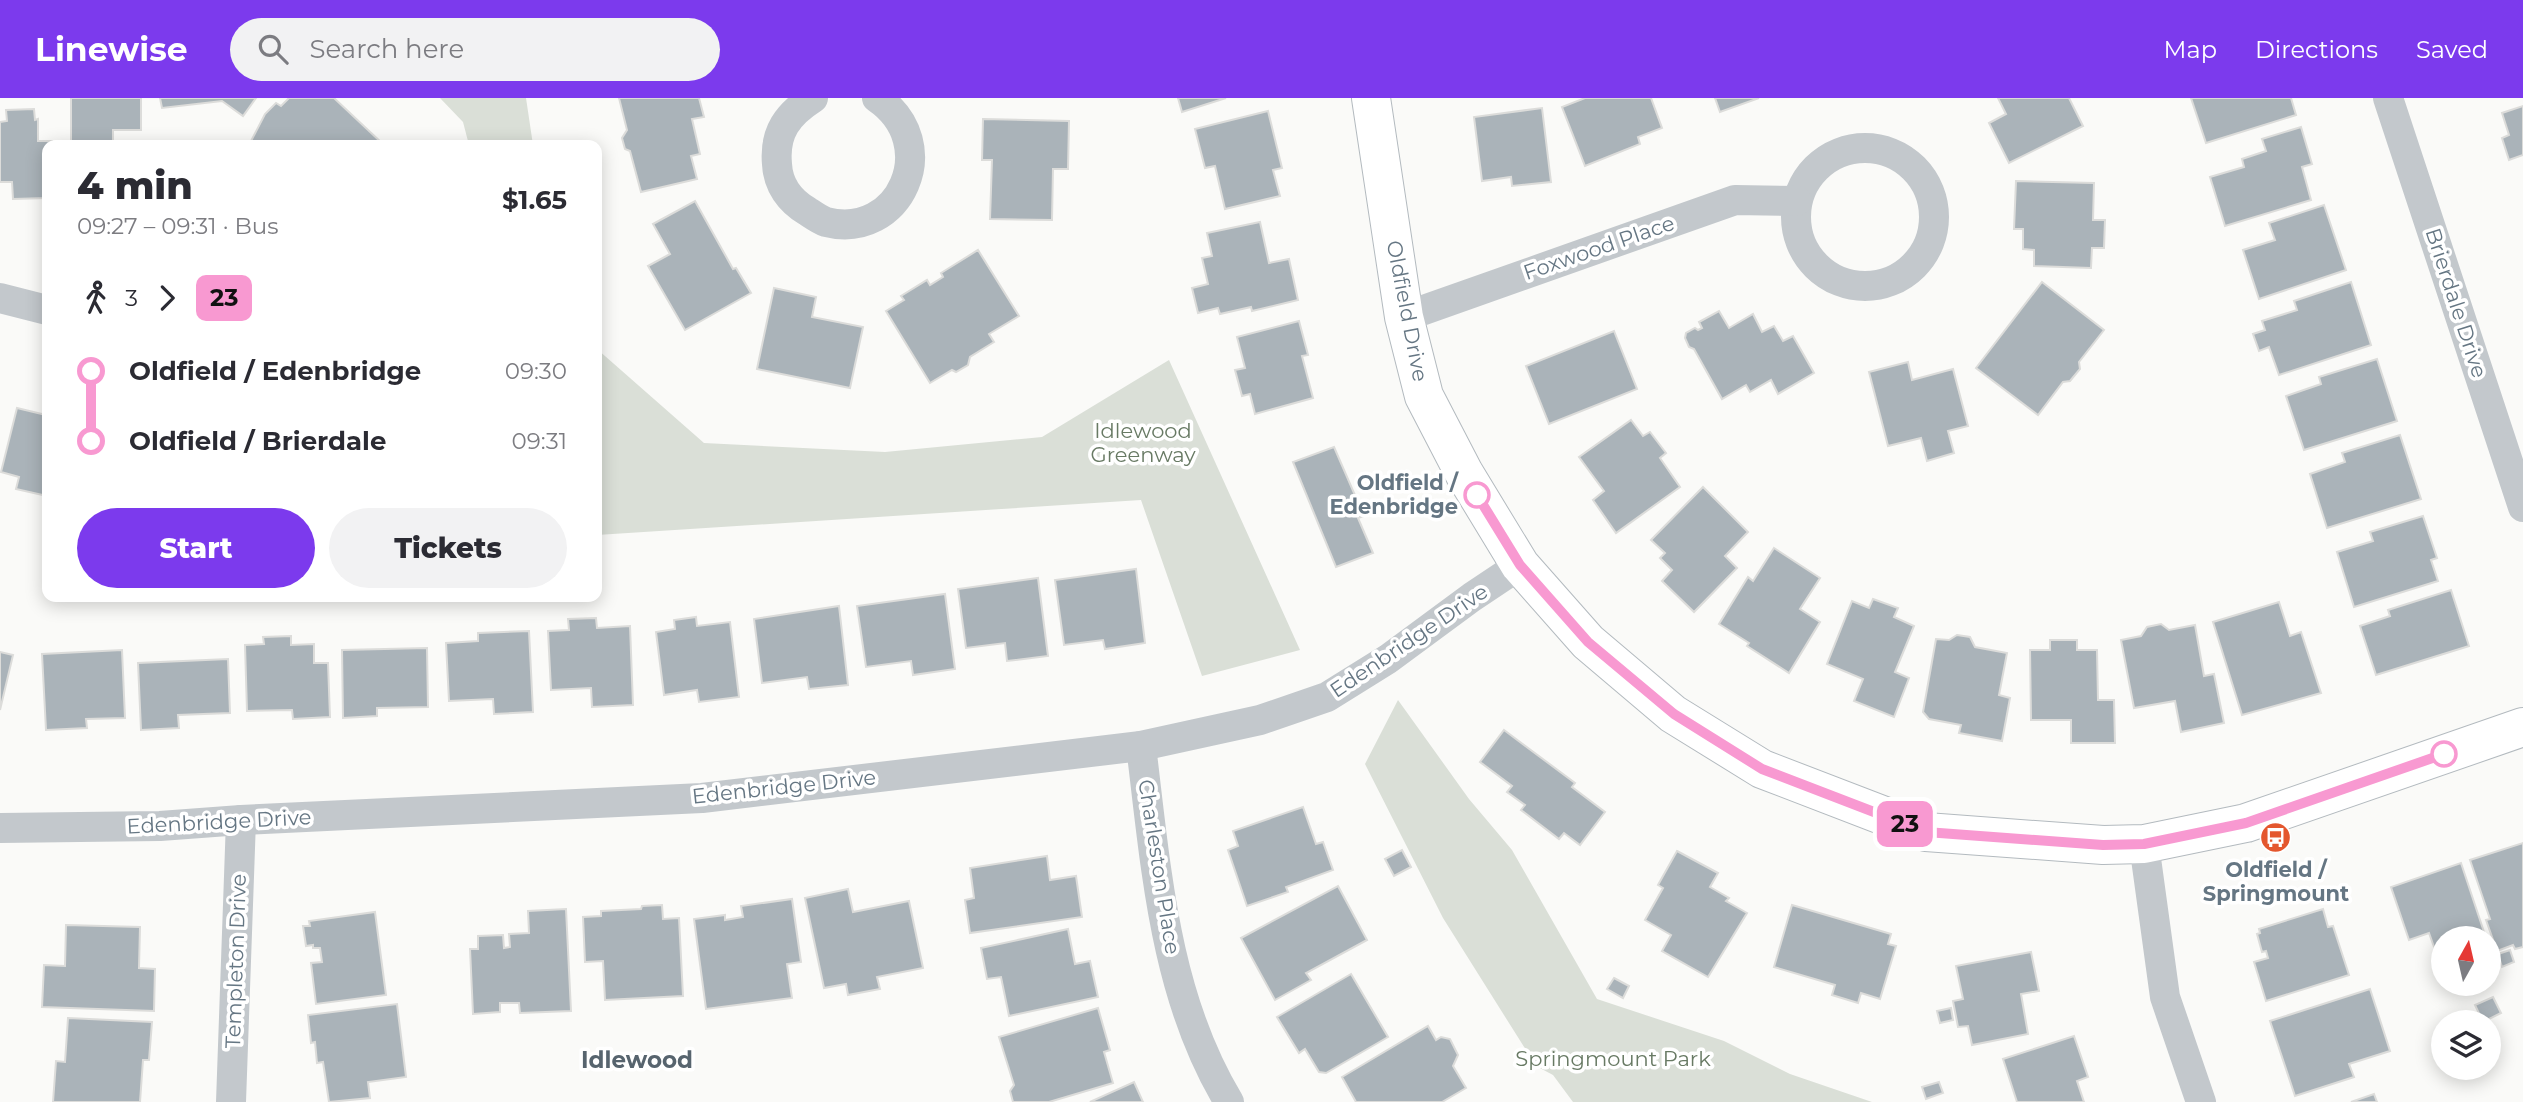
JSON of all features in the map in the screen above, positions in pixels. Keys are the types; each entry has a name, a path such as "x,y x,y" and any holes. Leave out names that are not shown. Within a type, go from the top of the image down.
{"street":[{"path":"813,98 793,111 780,131 776,153 777,173 787,194 796,205 825,221 849,224 864,221 885,210 895,201 907,181 911,162 909,139 891,108 877,98"},
{"name":"Oldfield Drive","path":"1371,98 1404,317 1424,396 1464,473 1520,565 1588,642 1674,714 1762,769 1926,832 2103,845 2144,844 2246,823 2523,727"},
{"name":"Brierdale Drive","path":"2388,98 2523,508"},
{"path":"1877,148 1899,157 1913,167 1927,187 1934,211 1932,236 1921,259 1903,275 1889,282 1866,287 1842,283 1816,267 1802,247 1796,225 1797,201 1810,174 1828,158 1850,149 1877,148"},
{"name":"Foxwood Place","path":"1404,317 1735,200 1797,201"},
{"path":"0,298 42,309"},
{"name":"Edenbridge Drive","path":"0,828 93,829 702,798 1141,746 1260,720 1326,697 1388,659 1520,565"},
{"name":"Charleston Place","path":"1141,746 1160,899 1180,991 1212,1075 1229,1102"},
{"name":"Templeton Drive","path":"231,1102 241,820"},
{"path":"2144,844 2165,997 2201,1102"}],"green space":[{"path":"440,98 526,98 532,140 468,140 463,122"},
{"name":"Idlewood Greenway","path":"602,353 704,443 885,452 1042,437 1169,360 1300,650 1202,676 1141,500 602,535"},
{"name":"Springmount Park","path":"1398,700 1469,799 1512,850 1597,999 1724,1041 1790,1074 1872,1102 1573,1102 1553,1075 1536,1066 1443,918 1365,764"}],"building":[{"path":"71,98 141,98 141,130 113,130 113,140 71,140"},
{"path":"160,98 256,98 243,116 222,101 162,108"},
{"path":"289,98 334,98 379,140 252,140 265,114 276,103 281,106"},
{"path":"619,98 699,98 704,117 692,119 700,154 691,156 697,179 641,192 630,151 625,149 622,138 627,130"},
{"path":"1178,98 1226,98 1182,112"},
{"path":"1585,98 1651,98 1662,128 1638,137 1640,144 1585,166 1562,107"},
{"path":"1715,98 1759,98 1720,112"},
{"path":"1998,98 2069,98 2083,126 2009,163 1989,123 2006,114"},
{"path":"2191,98 2291,98 2296,115 2206,143"},
{"path":"2523,106 2523,155 2509,160 2502,138 2509,135 2502,113"},
{"path":"1542,108 1551,182 1512,186 1511,177 1482,181 1474,117"},
{"path":"34,109 35,120 38,119 38,141 42,141 42,198 13,199 12,182 0,182 0,122 7,121 6,110"},
{"path":"1268,111 1282,168 1273,170 1280,196 1225,209 1215,166 1205,168 1195,129"},
{"path":"983,119 1069,121 1068,169 1053,169 1052,220 990,219 992,160 982,160"},
{"path":"2301,127 2312,164 2302,167 2311,200 2225,226 2210,177 2244,167 2242,159 2266,151 2262,139"},
{"path":"2016,181 2094,183 2093,220 2105,220 2104,248 2092,248 2091,268 2034,266 2034,250 2023,249 2023,229 2014,229"},
{"path":"695,201 733,269 736,268 751,293 685,330 648,266 670,254 653,224"},
{"path":"2324,205 2346,270 2259,299 2243,250 2275,240 2269,223"},
{"path":"1260,222 1269,263 1289,259 1298,300 1252,311 1251,307 1220,314 1218,308 1198,313 1192,288 1208,284 1202,258 1212,256 1207,233"},
{"path":"978,250 1019,316 989,334 994,342 970,357 968,365 956,372 952,370 930,383 886,311 904,300 901,296 927,280 930,285 943,277 941,273"},
{"path":"2042,282 2104,330 2079,362 2080,369 2070,381 2063,382 2038,415 1976,368"},
{"path":"2351,282 2371,345 2279,375 2269,347 2259,351 2253,334 2265,330 2262,321 2297,310 2294,301"},
{"path":"774,288 816,297 812,317 863,327 850,388 757,369"},
{"path":"1719,311 1729,328 1753,314 1762,332 1774,326 1783,341 1793,336 1814,373 1778,394 1771,380 1750,392 1746,385 1722,399 1685,338 1686,333 1702,328 1699,322"},
{"path":"1299,321 1308,355 1302,356 1313,398 1255,414 1250,394 1242,396 1235,370 1245,368 1237,337"},
{"path":"1614,331 1637,389 1549,424 1526,366"},
{"path":"2377,359 2397,421 2304,450 2286,396 2321,384 2319,377"},
{"path":"1908,362 1912,380 1953,369 1968,426 1948,431 1954,453 1927,461 1921,438 1888,446 1869,372"},
{"path":"17,408 42,414 42,495 16,489 19,477 1,472"},
{"path":"1631,420 1643,436 1650,432 1666,453 1660,458 1680,487 1616,533 1593,500 1604,491 1579,457"},
{"path":"2400,435 2421,499 2327,528 2310,474 2345,462 2342,453"},
{"path":"1334,447 1364,516 1358,518 1373,553 1336,567 1293,462"},
{"path":"1703,487 1748,532 1725,556 1737,568 1694,612 1662,581 1672,570 1660,558 1665,553 1651,540"},
{"path":"2423,516 2437,558 2431,560 2438,581 2354,607 2337,552 2373,541 2370,532"},
{"path":"1774,548 1820,578 1800,609 1820,622 1789,673 1719,624 1748,577 1753,581"},
{"path":"1136,569 1145,643 1105,649 1103,640 1064,645 1055,580"},
{"path":"1038,578 1048,656 1007,661 1005,643 966,648 958,589"},
{"path":"2451,590 2469,646 2376,675 2360,626 2390,616 2388,610"},
{"path":"945,594 955,669 913,675 911,661 866,667 857,606"},
{"path":"1873,599 1898,608 1894,617 1914,626 1895,672 1909,678 1894,717 1854,701 1863,679 1827,664 1852,601 1869,608"},
{"path":"2279,602 2290,636 2301,632 2321,693 2242,715 2213,622"},
{"path":"839,606 848,685 809,689 807,677 762,683 754,619"},
{"path":"696,617 697,626 730,622 739,697 699,702 697,690 664,695 656,632 675,629 674,620"},
{"path":"596,618 597,628 630,626 633,705 592,707 591,688 551,690 548,631 569,630 568,619"},
{"path":"2161,624 2169,630 2195,625 2204,676 2214,674 2224,723 2181,732 2175,701 2134,708 2121,640 2141,636 2147,627"},
{"path":"529,631 533,712 494,714 493,699 449,701 446,643 478,641 478,633"},
{"path":"1957,635 1970,637 1975,647 2007,653 1999,695 2010,698 2002,741 1959,733 1961,725 1929,719 1923,712 1936,639 1949,640"},
{"path":"291,636 291,645 314,644 314,663 328,663 330,717 293,719 292,710 247,711 245,645 264,644 263,637"},
{"path":"2050,640 2077,640 2077,650 2097,650 2098,700 2114,700 2115,743 2071,743 2071,720 2031,720 2030,650 2050,650"},
{"path":"427,648 428,707 377,708 377,716 343,718 342,650"},
{"path":"122,650 125,718 86,719 87,728 46,730 42,654"},
{"path":"0,652 13,655 0,710"},
{"path":"228,659 230,713 178,715 179,728 141,730 138,663"},
{"path":"1504,730 1575,783 1572,787 1605,812 1580,845 1564,833 1559,839 1521,810 1525,805 1507,792 1512,786 1480,762"},
{"path":"1303,807 1316,844 1323,842 1333,870 1286,887 1288,892 1247,906 1228,850 1238,846 1233,831"},
{"path":"2523,843 2523,947 2515,949 2513,945 2501,950 2501,926 2488,926 2486,920 2490,919 2470,860"},
{"path":"1402,850 1411,867 1394,876 1385,859"},
{"path":"1677,851 1718,873 1710,887 1729,898 1726,901 1747,913 1708,977 1662,951 1671,935 1645,920 1663,888 1658,885"},
{"path":"1047,856 1050,880 1076,876 1082,917 970,933 965,900 974,898 970,868"},
{"path":"2461,863 2482,926 2431,926 2431,939 2429,933 2409,940 2391,887"},
{"path":"1338,886 1367,940 1306,973 1311,980 1275,1000 1241,938"},
{"path":"848,889 853,912 909,901 923,968 877,977 880,989 848,995 846,984 824,988 805,898"},
{"path":"792,899 801,962 787,964 792,998 706,1009 694,919 725,915 725,920 743,917 741,906"},
{"path":"662,905 663,919 679,918 683,996 605,1000 603,961 585,962 583,917 601,916 601,911"},
{"path":"1792,905 1891,934 1888,944 1896,946 1880,999 1861,993 1858,1003 1832,995 1835,985 1774,967"},
{"path":"566,909 571,1011 520,1013 519,1003 500,1003 500,1012 473,1014 470,949 478,949 478,936 503,935 504,948 510,947 509,934 529,933 528,911"},
{"path":"2323,909 2328,927 2333,926 2349,975 2266,1001 2254,962 2268,958 2266,951 2262,952 2257,934 2260,933 2259,929"},
{"path":"375,912 386,995 316,1004 311,963 322,962 320,948 306,946 303,926 310,926 309,921"},
{"path":"66,925 140,927 139,968 155,969 154,1011 42,1007 44,965 65,966"},
{"path":"1068,929 1075,964 1090,961 1098,997 1009,1016 1001,977 987,979 981,948"},
{"path":"2510,950 2514,962 2502,967 2501,953"},
{"path":"2031,952 2039,991 2021,994 2028,1034 1972,1045 1968,1026 1958,1027 1953,1001 1963,999 1956,966"},
{"path":"1351,974 1388,1037 1326,1073 1319,1072 1305,1049 1299,1053 1277,1017"},
{"path":"1614,978 1629,986 1623,998 1607,989"},
{"path":"2370,989 2390,1051 2349,1064 2354,1077 2295,1096 2270,1021"},
{"path":"2493,997 2500,1010 2477,1010 2475,1005"},
{"path":"397,1004 406,1077 368,1082 370,1098 329,1102 323,1062 317,1063 315,1042 311,1043 308,1015"},
{"path":"1098,1008 1110,1050 1104,1052 1113,1083 1049,1102 1013,1102 1010,1091 1014,1085 999,1037"},
{"path":"1951,1008 1953,1020 1940,1023 1937,1011"},
{"path":"68,1018 152,1022 149,1060 143,1060 140,1102 53,1102 56,1061 65,1062"},
{"path":"1428,1026 1436,1040 1441,1037 1450,1039 1458,1055 1453,1066 1466,1088 1442,1102 1356,1102 1342,1077"},
{"path":"2074,1036 2088,1077 2077,1081 2084,1102 2017,1102 2003,1059"},
{"path":"1134,1082 1143,1102 1090,1102"},
{"path":"1939,1082 1943,1093 1926,1099 1922,1087"},
{"path":"2374,1094 2377,1102 2351,1102"}],"bus line":[{"name":"23","path":"1477,495 1520,565 1588,642 1674,714 1762,769 1926,832 2103,845 2144,844 2246,823 2444,754"}],"place":[{"name":"Oldfield / Edenbridge","path":"1477,495"},
{"name":"Oldfield / Springmount","path":"2276,838"}],"district":[{"name":"Idlewood","path":"637,1060"}]}
